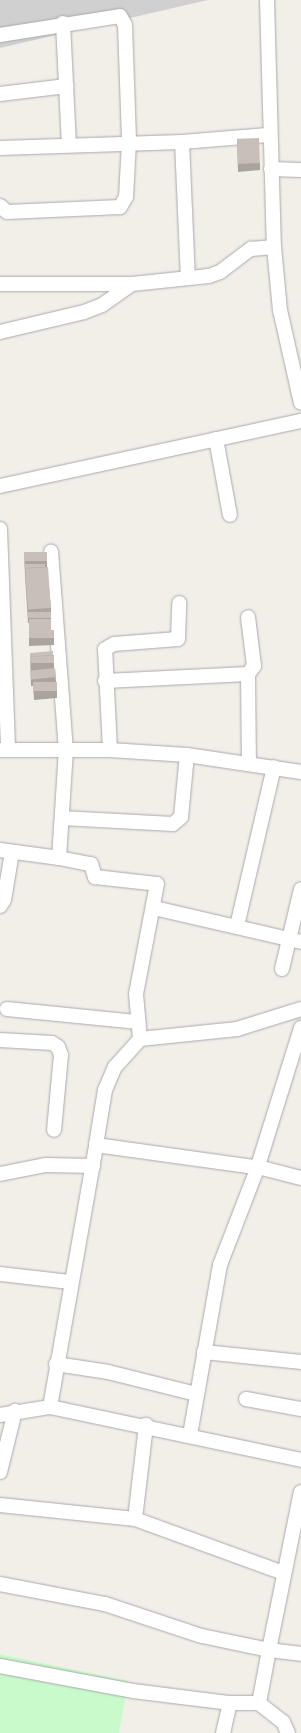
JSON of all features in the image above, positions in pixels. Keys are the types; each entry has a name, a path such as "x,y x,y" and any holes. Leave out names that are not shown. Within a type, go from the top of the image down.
{"street":[{"path":"267,0 268,135 274,247 280,310 301,403"},
{"path":"0,34 115,15 123,19 129,142 126,197 120,207 7,212 0,206"},
{"path":"63,23 69,144"},
{"path":"0,94 67,86"},
{"path":"0,148 129,142 182,142 268,135"},
{"path":"182,142 188,278"},
{"path":"271,170 301,170"},
{"path":"0,284 132,284 188,278 220,272 251,249 274,247"},
{"path":"0,332 84,312 102,305 132,284"},
{"path":"0,486 301,421"},
{"path":"216,439 230,515"},
{"path":"0,529 4,750 110,750 187,755 301,772"},
{"path":"51,552 66,751 58,858"},
{"path":"110,750 103,654 108,646 178,639 179,603"},
{"path":"248,617 254,666 248,674 249,764"},
{"path":"105,681 248,674"},
{"path":"62,818 174,824 181,817 187,755"},
{"path":"237,926 274,767"},
{"path":"0,906 4,900 6,851 91,864 95,877 153,882 158,888 136,994 140,1040"},
{"path":"282,969 296,941 301,889"},
{"path":"154,908 237,926 296,941"},
{"path":"7,1009 138,1022"},
{"path":"50,1407 70,1282 93,1166 105,1090 115,1067 140,1040 237,1029 301,1009"},
{"path":"190,1435 196,1394 220,1265 257,1169 301,1028"},
{"path":"0,1040 52,1043 58,1047 61,1055 54,1130"},
{"path":"96,1145 257,1169 301,1178"},
{"path":"0,1174 46,1165 93,1166"},
{"path":"0,1274 70,1282"},
{"path":"204,1352 301,1362"},
{"path":"56,1364 108,1372 196,1394"},
{"path":"246,1399 301,1409"},
{"path":"0,1415 50,1407 146,1425 301,1460"},
{"path":"0,1472 15,1412"},
{"path":"135,1519 146,1425"},
{"path":"259,1703 283,1573 301,1492"},
{"path":"0,1505 135,1519 283,1573"},
{"path":"0,1584 105,1604 202,1636 269,1650 301,1654"},
{"path":"0,1666 133,1690 230,1703 259,1703 283,1722 288,1733"},
{"path":"224,1733 230,1703"}],"shaded area":[{"path":"0,0 208,0 0,48"}],"green space":[{"path":"0,1654 128,1681 119,1733 0,1733"}],"building":[{"path":"259,138 260,163 238,164 237,139"},
{"path":"24,552 47,552 47,561 24,561"},
{"path":"24,564 45,564 45,567 25,568 25,570"},
{"path":"48,567 51,608 28,610 25,569"},
{"path":"28,612 51,612 51,618 28,618"},
{"path":"29,619 51,619 51,630 29,630"},
{"path":"29,630 54,630 54,638 29,638"},
{"path":"53,651 53,655 30,657 30,653"},
{"path":"54,655 54,663 31,663 30,657"},
{"path":"55,668 56,677 31,680 30,671"},
{"path":"33,682 57,682 57,691 33,691"}]}
